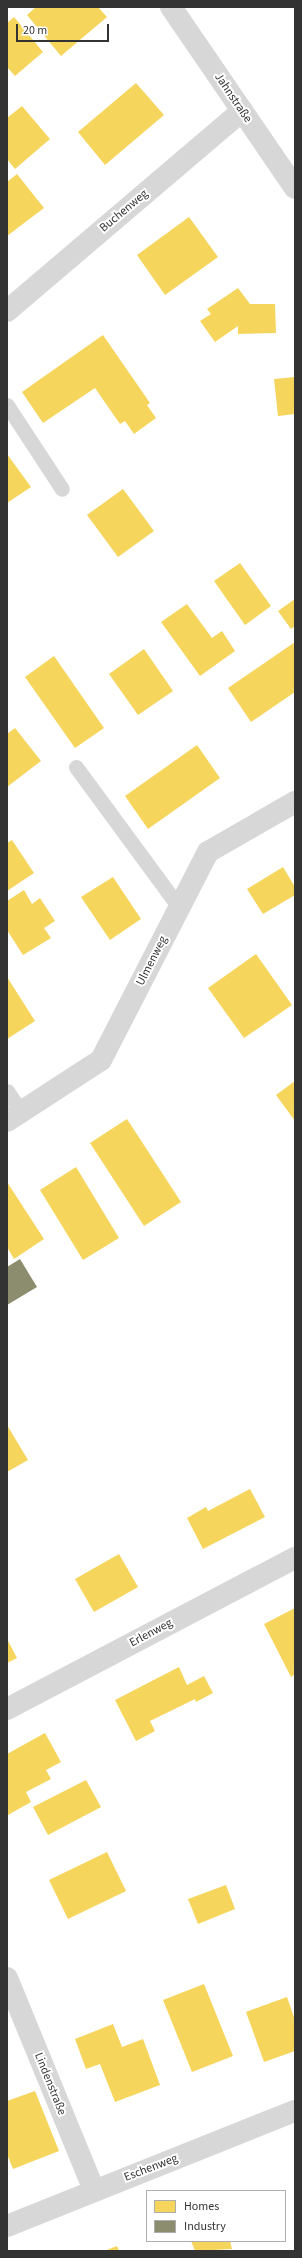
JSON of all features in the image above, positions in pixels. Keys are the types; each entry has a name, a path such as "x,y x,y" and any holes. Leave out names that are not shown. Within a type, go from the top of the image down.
{"street":[{"name":"Jahnstraße","path":"171,7 295,188"},
{"name":"Buchenweg","path":"7,311 242,111"},
{"name":"Ulmenweg","path":"14,1117 102,1060 208,852 295,802"},
{"name":"Erlenweg","path":"7,1709 295,1558"},
{"name":"Lindenstraße","path":"7,1978 94,2190"},
{"name":"Eschenweg","path":"7,2226 295,2111"}],"lane":[{"path":"7,405 62,489"},
{"path":"76,767 180,907"},
{"path":"7,1091 14,1117"}],"building: Homes":[{"path":"36,7 98,7 107,17 61,56 27,15"},
{"path":"14,17 43,52 15,76 7,67 7,23"},
{"path":"136,83 164,115 105,165 78,132"},
{"path":"22,106 50,139 15,169 7,159 7,118"},
{"path":"17,174 44,208 7,236 7,182"},
{"path":"189,217 218,257 165,295 137,255"},
{"path":"238,288 250,304 275,304 276,333 238,334 238,326 215,342 200,321 211,314 207,309"},
{"path":"103,335 150,403 147,405 156,418 134,434 125,421 120,424 95,388 43,423 22,392"},
{"path":"295,377 295,414 278,416 274,379"},
{"path":"7,454 31,487 7,503"},
{"path":"123,489 154,531 118,557 87,515"},
{"path":"240,563 271,606 245,625 214,581"},
{"path":"295,599 295,626 291,629 278,611"},
{"path":"187,604 212,638 222,631 235,651 200,676 161,622"},
{"path":"295,642 295,692 251,722 228,688"},
{"path":"144,649 173,691 138,715 109,674"},
{"path":"54,656 104,728 75,748 25,677"},
{"path":"15,728 41,761 7,787 7,734"},
{"path":"197,745 220,778 148,829 125,796"},
{"path":"12,840 34,873 7,891 7,843"},
{"path":"283,867 295,887 295,895 263,914 247,889"},
{"path":"113,877 141,919 110,940 81,897"},
{"path":"24,890 32,904 40,898 55,921 44,928 51,938 23,955 7,930 7,901"},
{"path":"256,954 292,1005 244,1038 208,988"},
{"path":"7,977 35,1021 7,1039"},
{"path":"295,1081 295,1121 276,1095"},
{"path":"127,1119 181,1202 144,1226 90,1143"},
{"path":"76,1167 119,1238 83,1260 40,1190"},
{"path":"7,1182 44,1239 14,1259 7,1247"},
{"path":"7,1425 28,1460 7,1472"},
{"path":"250,1489 265,1517 203,1549 187,1518 206,1507 208,1511"},
{"path":"119,1554 138,1587 94,1612 75,1579"},
{"path":"295,1608 295,1674 291,1677 264,1624"},
{"path":"7,1639 17,1658 7,1663"},
{"path":"179,1667 187,1685 204,1676 213,1693 196,1702 195,1699 150,1721 155,1731 136,1741 115,1700"},
{"path":"45,1733 61,1762 46,1770 51,1779 26,1792 31,1802 8,1815 7,1754"},
{"path":"86,1780 101,1807 48,1835 33,1807"},
{"path":"107,1852 126,1891 68,1919 49,1880"},
{"path":"226,1885 235,1909 198,1924 188,1899"},
{"path":"204,1984 233,2056 192,2072 163,2000"},
{"path":"287,1997 295,2020 295,2051 264,2062 246,2012"},
{"path":"113,2024 122,2047 143,2039 160,2085 115,2102 100,2064 86,2069 75,2039"},
{"path":"35,2091 59,2151 13,2169 7,2154 7,2101"},
{"path":"191,2242 230,2242 232,2249 195,2251"},
{"path":"117,2246 119,2251 104,2251"}],"building: Industry":[{"path":"20,1259 37,1287 7,1305 7,1267"}]}
